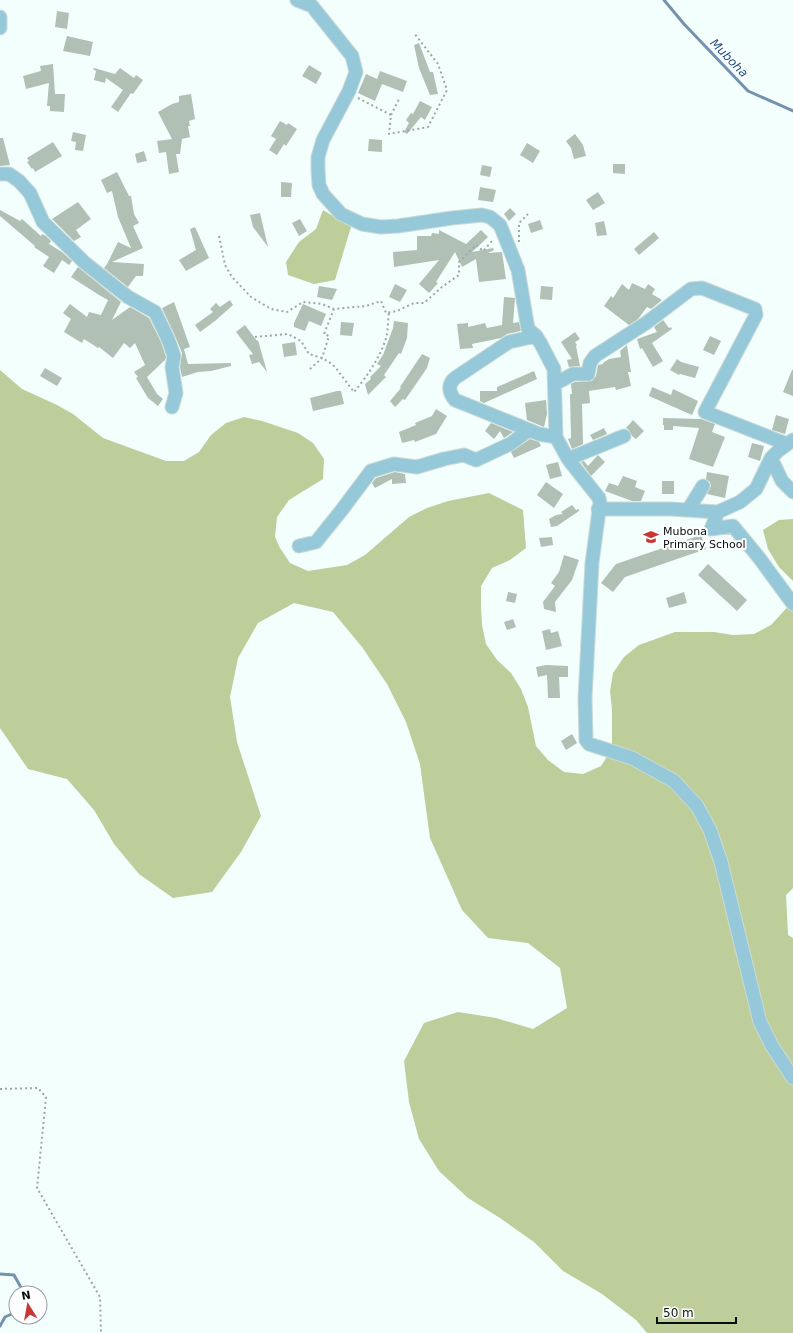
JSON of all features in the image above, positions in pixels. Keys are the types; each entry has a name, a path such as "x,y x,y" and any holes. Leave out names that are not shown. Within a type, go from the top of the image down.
{"street":[{"path":"297,0 312,6 352,56 356,72 348,93 324,140 318,157 318,170 322,194 332,206 341,214 362,224 398,226 452,218 486,215 500,225 518,270 528,329 536,336 553,366 555,384 556,437 568,459 599,498 600,503 592,563 585,698 586,740 589,744 632,758 674,781 697,806 710,830 721,862 760,1022 772,1046 793,1078"},
{"path":"0,17 0,28"},
{"path":"0,174 9,174 20,181 30,193 43,222 85,263 128,296 155,312 168,339 174,356 172,367 176,393 172,407"},
{"path":"555,384 573,374 588,374 590,363 595,356 646,322 691,289 702,288 755,309 756,315 705,412 790,442"},
{"path":"536,336 509,342 452,380 450,387 451,396 455,400 539,434 556,437"},
{"path":"299,546 316,542 341,511 370,470 394,464 417,467 464,455 476,460 510,444 529,430"},
{"path":"568,459 624,436"},
{"path":"598,509 688,510 718,512 740,502 756,489 771,458 790,442"},
{"path":"771,458 782,481 793,492"},
{"path":"688,510 703,486"},
{"path":"718,512 711,529 734,526 793,604"}],"path":[{"path":"400,97 391,115 389,134 428,127 446,90 438,64 414,32"},
{"path":"348,93 391,115"},
{"path":"518,246 519,223 528,214"},
{"path":"219,236 225,265 232,277 251,297 271,309 287,312 303,302 322,304 334,309 366,306 381,301 386,312 389,312 397,311 414,303 424,303 442,287 459,276 459,262 476,245 484,251 502,230"},
{"path":"310,369 322,358 329,336 324,334 334,309"},
{"path":"256,337 288,334 301,341 310,354 322,358 335,367 354,392 366,378 378,356 387,335 389,312"},
{"path":"0,1089 38,1088 46,1097 37,1188 100,1297 101,1333"}],"green space":[{"path":"323,210 351,227 335,280 314,284 288,275 286,262 299,242 316,229"},
{"path":"0,370 22,389 73,414 103,438 166,461 184,461 199,452 211,435 226,423 244,417 262,421 298,433 313,443 324,459 323,479 289,500 277,517 275,537 290,563 308,571 347,565 365,555 409,517 427,508 448,501 489,493 523,510 526,548 510,560 492,568 481,586 482,625 486,644 497,660 511,673 521,689 528,707 536,746 548,760 564,772 583,774 601,766 612,749 612,710 610,691 613,673 624,657 639,645 675,632 714,632 733,635 754,634 771,625 793,601 793,888 786,895 788,935 793,938 793,1333 647,1333 636,1320 602,1294 563,1271 534,1242 468,1198 439,1171 419,1139 409,1102 404,1061 424,1023 458,1012 496,1018 533,1029 567,1008 560,968 528,943 488,938 462,910 430,838 420,764 406,722 387,684 362,647 333,612 294,603 258,623 238,658 230,697 237,742 261,816 241,852 212,892 173,898 139,874 114,844 94,810 67,779 28,769 0,728"},
{"path":"793,519 793,581 779,567 768,549 763,530 779,520"}],"building":[{"path":"57,11 69,13 67,29 55,27"},
{"path":"67,36 93,42 90,56 63,51"},
{"path":"419,43 430,72 433,72 438,94 430,95 419,68 414,45"},
{"path":"53,64 55,94 65,94 64,112 50,111 50,106 47,106 49,83 26,89 23,76 41,71 40,66"},
{"path":"309,65 322,73 316,84 302,76"},
{"path":"120,68 134,78 136,75 143,80 133,94 131,93 118,112 111,107 123,90 106,78 105,83 94,80 96,71 93,69 115,74"},
{"path":"380,71 407,81 403,92 382,84 375,101 358,93 366,74 377,79"},
{"path":"191,94 195,119 189,121 190,126 188,126 190,137 182,139 180,154 176,154 179,172 169,174 166,152 159,153 157,141 172,139 158,112 172,104 179,102 179,96"},
{"path":"420,101 432,107 425,120 421,117 407,134 404,132 409,123 406,120 411,113 413,114"},
{"path":"280,121 287,125 288,123 297,129 286,146 284,144 277,155 269,150 276,139 271,136"},
{"path":"73,132 86,135 83,151 75,150 76,142 71,141"},
{"path":"575,134 583,145 586,156 574,159 571,148 566,141"},
{"path":"0,138 3,138 10,165 0,166"},
{"path":"369,139 382,140 382,152 368,151"},
{"path":"53,142 62,156 35,172 27,162 29,161 27,158"},
{"path":"527,143 540,151 533,163 520,155"},
{"path":"144,151 147,161 137,163 135,154"},
{"path":"613,164 625,164 625,174 613,173"},
{"path":"482,165 492,167 490,177 480,175"},
{"path":"117,172 129,196 131,196 134,214 139,223 133,226 143,248 112,262 144,264 143,276 136,276 128,287 104,268 118,242 131,248 118,217 112,191 107,193 101,180"},
{"path":"281,182 292,183 291,197 281,197"},
{"path":"480,187 496,190 493,202 478,200"},
{"path":"598,192 605,203 593,210 586,200"},
{"path":"78,202 91,219 76,230 81,237 74,241 52,219"},
{"path":"510,208 516,214 509,221 504,214"},
{"path":"0,210 20,221 22,219 41,236 42,234 46,236 51,241 49,244 62,252 72,261 69,265 62,260 54,273 43,266 49,257 34,247 35,246 0,216"},
{"path":"260,213 268,247 253,227 250,215"},
{"path":"300,219 307,231 299,236 292,223"},
{"path":"540,220 543,229 531,233 528,224"},
{"path":"604,221 607,235 597,236 595,223"},
{"path":"195,227 209,258 186,271 179,260 196,250 190,229"},
{"path":"439,230 466,244 481,230 488,237 472,252 493,248 494,250 488,253 502,252 506,279 479,282 476,259 462,267 455,252 436,282 438,283 429,293 419,284 439,260 394,267 393,252 417,250 417,236 431,236 432,233 439,234"},
{"path":"654,232 659,238 639,255 634,249"},
{"path":"78,267 121,302 112,320 130,307 149,318 161,342 166,357 165,360 147,377 157,394 163,399 158,406 148,398 136,378 138,377 134,372 145,365 135,343 130,348 124,343 113,358 99,347 98,348 84,339 82,343 64,332 71,319 63,313 70,304 87,317 89,312 101,315 108,300 71,277"},
{"path":"632,283 645,289 648,284 655,289 652,294 662,300 651,309 647,307 638,319 629,325 604,306 611,296 613,298 622,284 629,290"},
{"path":"395,284 407,290 400,302 389,297"},
{"path":"319,286 337,289 332,300 317,297"},
{"path":"541,286 553,287 552,300 540,299"},
{"path":"504,297 515,298 513,323 519,322 521,331 507,334 501,338 472,344 473,348 460,349 457,324 468,323 468,327 485,323 487,328 502,325"},
{"path":"230,300 233,305 200,332 195,325 213,312 210,309 216,303 220,307"},
{"path":"174,302 190,347 184,349 188,364 231,363 231,366 211,371 198,372 182,377 180,367 182,353 162,308"},
{"path":"303,304 326,314 321,326 309,321 305,331 294,327 294,323"},
{"path":"663,320 669,328 671,327 672,329 652,343 663,361 653,367 642,348 640,349 637,339 657,332 654,327"},
{"path":"394,321 408,323 407,338 401,354 399,353 384,375 386,377 368,395 365,384 381,366 377,364 383,355 393,328"},
{"path":"341,322 354,323 352,336 340,335"},
{"path":"245,325 257,341 258,340 267,372 259,362 252,364 249,355 253,354 236,332"},
{"path":"575,332 580,339 575,342 577,345 580,366 569,367 567,360 572,359 561,342"},
{"path":"710,336 721,341 714,355 703,350"},
{"path":"295,342 297,355 284,357 282,344"},
{"path":"627,345 631,372 628,372 631,386 616,390 615,387 589,391 590,403 582,404 583,444 572,449 568,439 571,438 571,384 575,382 592,381 596,376 598,365 603,364 609,359 621,357 620,351"},
{"path":"422,354 430,358 427,368 405,400 403,399 395,407 390,401 401,388 400,387"},
{"path":"677,359 681,362 699,367 695,378 679,375 670,370"},
{"path":"45,368 62,378 57,386 40,376"},
{"path":"793,370 793,396 783,392"},
{"path":"534,371 537,379 484,403 480,401 480,391 497,391 497,387"},
{"path":"652,387 671,395 673,389 698,401 692,415 649,396"},
{"path":"341,391 344,404 313,411 310,398"},
{"path":"546,400 547,414 544,427 527,420 525,403"},
{"path":"436,409 447,416 436,434 415,442 414,440 402,443 399,432 432,416"},
{"path":"776,415 789,419 785,434 772,430"},
{"path":"663,418 701,419 715,424 712,432 725,437 713,467 689,459 699,428 673,426 673,430 664,430"},
{"path":"633,420 644,431 636,439 626,428"},
{"path":"491,423 513,432 504,438 500,431 494,439 485,431"},
{"path":"604,428 607,434 593,440 590,435"},
{"path":"530,439 539,442 541,446 514,458 511,452"},
{"path":"752,443 764,446 760,461 748,457"},
{"path":"598,455 605,462 591,476 581,462 584,461 588,466"},
{"path":"558,462 562,476 550,479 546,465"},
{"path":"395,472 405,474 406,483 392,484 392,479 375,488 372,483 376,478"},
{"path":"707,472 729,476 725,498 707,494 711,486 710,482 706,479"},
{"path":"623,476 637,481 635,487 645,491 641,501 632,501 605,491 609,483 618,486"},
{"path":"662,481 674,481 674,494 662,494"},
{"path":"546,482 563,494 554,508 537,495"},
{"path":"572,505 576,510 579,509 579,511 557,526 551,527 549,519 556,515 563,514 561,512"},
{"path":"701,535 706,549 625,577 613,592 601,583 616,564"},
{"path":"552,537 553,545 541,547 539,538"},
{"path":"564,555 579,560 572,580 555,602 556,612 544,609 543,602 555,586 551,583 559,572"},
{"path":"708,564 747,600 737,611 698,575"},
{"path":"508,592 517,594 515,603 506,601"},
{"path":"684,592 687,603 669,608 666,598"},
{"path":"513,619 516,627 507,630 504,622"},
{"path":"550,629 551,633 558,631 562,646 546,650 542,631"},
{"path":"546,665 568,666 568,677 559,677 560,698 548,698 547,675 538,677 536,667"},
{"path":"572,734 577,743 566,750 561,741"}],"waterway":[{"name":"Muboha","path":"664,0 684,24 748,91 793,111"},
{"path":"0,1274 14,1275 20,1285"},
{"path":"0,1326 5,1317 8,1316"}],"place":[{"name":"Mubona Primary School","path":"651,537"}]}
